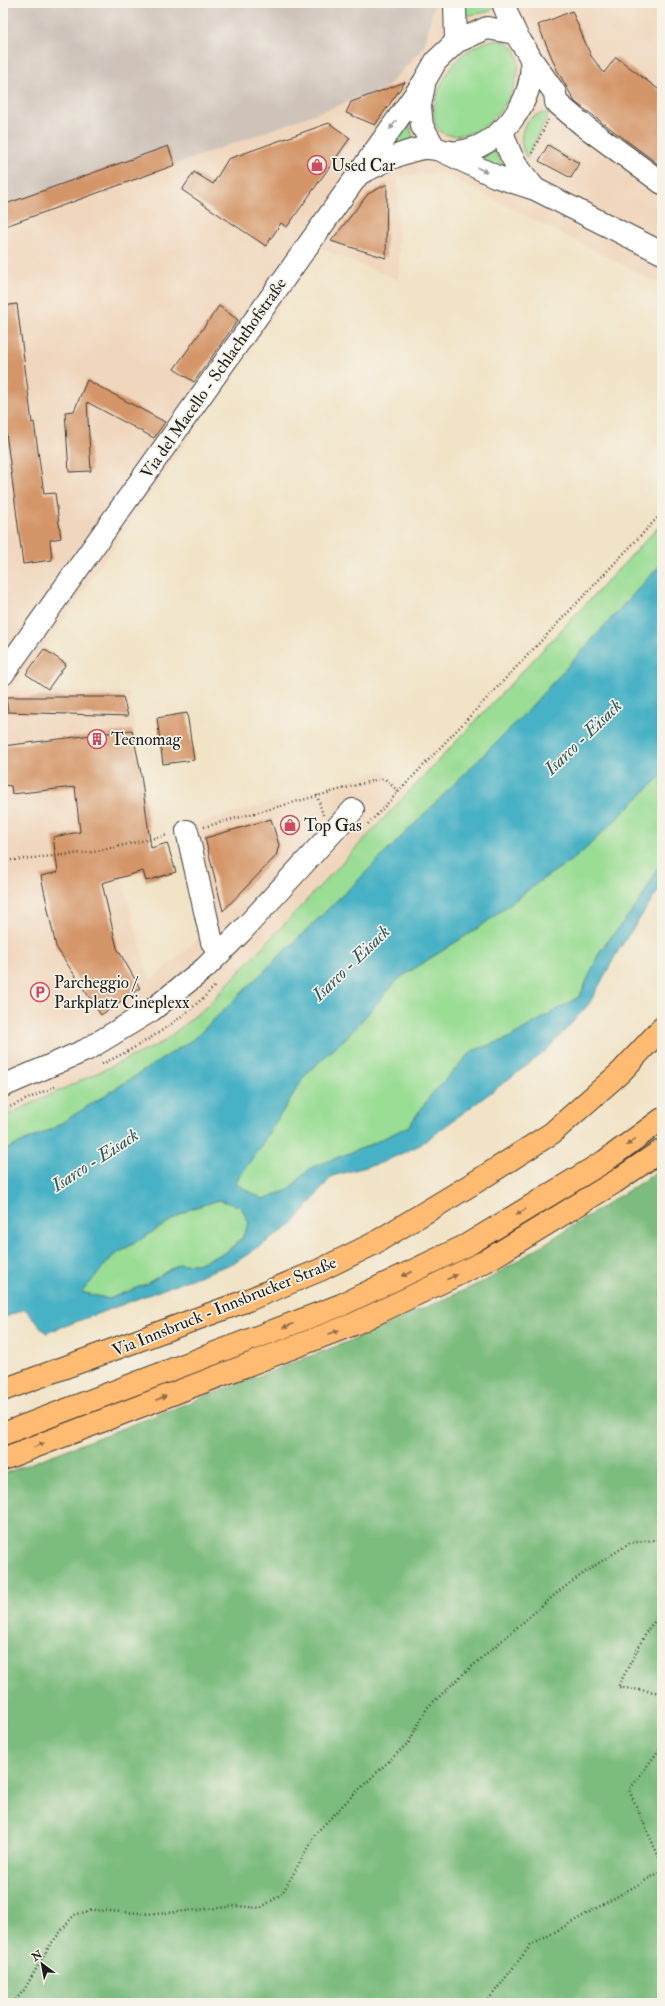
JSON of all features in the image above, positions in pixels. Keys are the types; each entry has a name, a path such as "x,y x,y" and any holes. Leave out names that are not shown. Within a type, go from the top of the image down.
{"main road":[{"name":"Via Innsbruck - Innsbrucker Straße","path":"3,1390 241,1303 320,1270 373,1244 482,1178 552,1133 621,1072 662,1028"},
{"path":"3,1434 341,1306 467,1245 605,1161 662,1118"},
{"path":"3,1459 354,1324 486,1262 615,1182 662,1150"}],"street":[{"path":"455,3 456,42"},
{"path":"503,3 515,33 555,93 553,110"},
{"name":"Via del Macello - Schlachthofstraße","path":"3,674 424,82 436,61 456,42 487,28 515,33"},
{"path":"358,175 388,159 420,148 434,147 457,152 481,146 502,130 520,107 530,83 531,59"},
{"name":"Via del Macello - Schlachthofstraße","path":"424,82 420,106 422,126 434,147"},
{"path":"520,107 553,110 583,125 662,183"},
{"path":"502,130 508,152 518,169 535,188"},
{"path":"434,147 495,176 535,188 662,253"},
{"path":"3,1086 41,1071 104,1041 152,1010 204,968 353,810"},
{"path":"187,831 212,942 221,951"}],"path":[{"path":"531,155 553,110"},
{"path":"14,2003 24,1990 50,1945 74,1915 92,1910 156,1914 237,1906 260,1908 282,1894 316,1833 348,1799 409,1742 427,1708 462,1675 547,1602 588,1570 630,1543 662,1539"},
{"path":"662,1613 648,1630 618,1687 662,1693"},
{"path":"662,1746 629,1790 662,1864"},
{"path":"486,2003 530,1946 662,1871"}],"shaded area":[{"path":"3,3 435,3 424,47 386,88 3,227"},
{"path":"435,3 662,3 662,285 443,173 398,176 399,280 320,248 49,641 11,690 129,693 153,837 113,845 150,981 203,935 182,828 381,771 400,780 410,789 207,1006 163,1042 3,1117 3,600 7,592 3,573 3,227 386,88 424,48"}],"green space":[{"path":"462,3 493,3 494,8 491,11 465,16"},
{"path":"492,40 508,44 516,53 519,66 516,82 508,98 498,113 486,125 473,132 454,136 442,132 435,124 434,111 442,82 451,68 467,51"},
{"path":"407,111 412,135 417,145 392,152 383,146"},
{"path":"549,113 527,158 523,151 522,143 524,128 527,122 533,117 540,114"},
{"path":"495,150 500,161 509,174 479,159"},
{"path":"662,523 662,563 526,712 353,885 195,1038 52,1129 3,1151 3,1117 163,1042 207,1006"},
{"path":"662,775 662,861 640,901 600,951 580,996 507,1039 472,1051 431,1095 409,1126 368,1146 310,1168 289,1190 262,1199 235,1183 258,1150 306,1074 351,1033 398,979 481,926 540,881 579,855"},
{"path":"662,1169 662,2003 3,2003 3,1474 355,1339 489,1279"},
{"path":"219,1200 241,1207 249,1223 242,1238 226,1252 197,1264 179,1264 146,1284 109,1299 81,1292 113,1256 190,1209"}],"water":[{"name":"Isarco - Eisack","path":"662,563 662,775 579,855 540,881 481,926 398,979 351,1033 306,1074 258,1150 235,1183 263,1199 289,1190 310,1168 368,1146 409,1126 431,1095 472,1051 507,1039 580,996 600,951 640,901 662,861 662,885 618,951 589,1004 545,1052 420,1145 381,1163 332,1176 292,1225 236,1262 46,1333 25,1309 3,1318 3,1151 52,1129 195,1038 353,885 526,712","holes":["219,1200 241,1207 249,1223 242,1238 227,1252 197,1264 179,1264 146,1284 109,1299 82,1292 113,1256 190,1209"]}],"building":[{"path":"572,11 591,56 604,73 616,57 662,92 662,167 575,102 557,70 538,25"},
{"path":"405,82 375,125 346,113 351,102"},
{"path":"329,123 350,138 287,227 281,223 266,246 182,190 194,172 213,184 228,159"},
{"path":"548,145 579,163 571,178 539,161"},
{"path":"168,146 175,165 3,227 3,205"},
{"path":"387,184 386,258 331,241 368,194"},
{"path":"17,304 32,423 34,422 44,494 55,493 61,538 50,540 52,560 23,564 3,409 3,306"},
{"path":"219,306 238,320 194,382 174,369"},
{"path":"87,380 165,422 154,438 87,402 91,471 69,472 65,412 74,411"},
{"path":"44,649 66,664 48,689 26,674"},
{"path":"6,697 123,697 128,716 8,712"},
{"path":"187,713 194,760 163,764 157,718"},
{"path":"132,730 140,768 151,848 167,843 176,872 146,881 143,871 102,883 117,948 140,988 101,1015 56,947 41,876 58,872 53,837 80,832 75,787 12,794 11,786 3,785 3,746"},
{"path":"271,819 279,845 276,856 223,911 205,838"}],"place":[{"name":"Used Car","path":"317,165"},
{"name":"Tecnomag","path":"97,739"},
{"name":"Top Gas","path":"290,825"},
{"name":"Parcheggio / Parkplatz Cineplexx","path":"40,992"}]}
